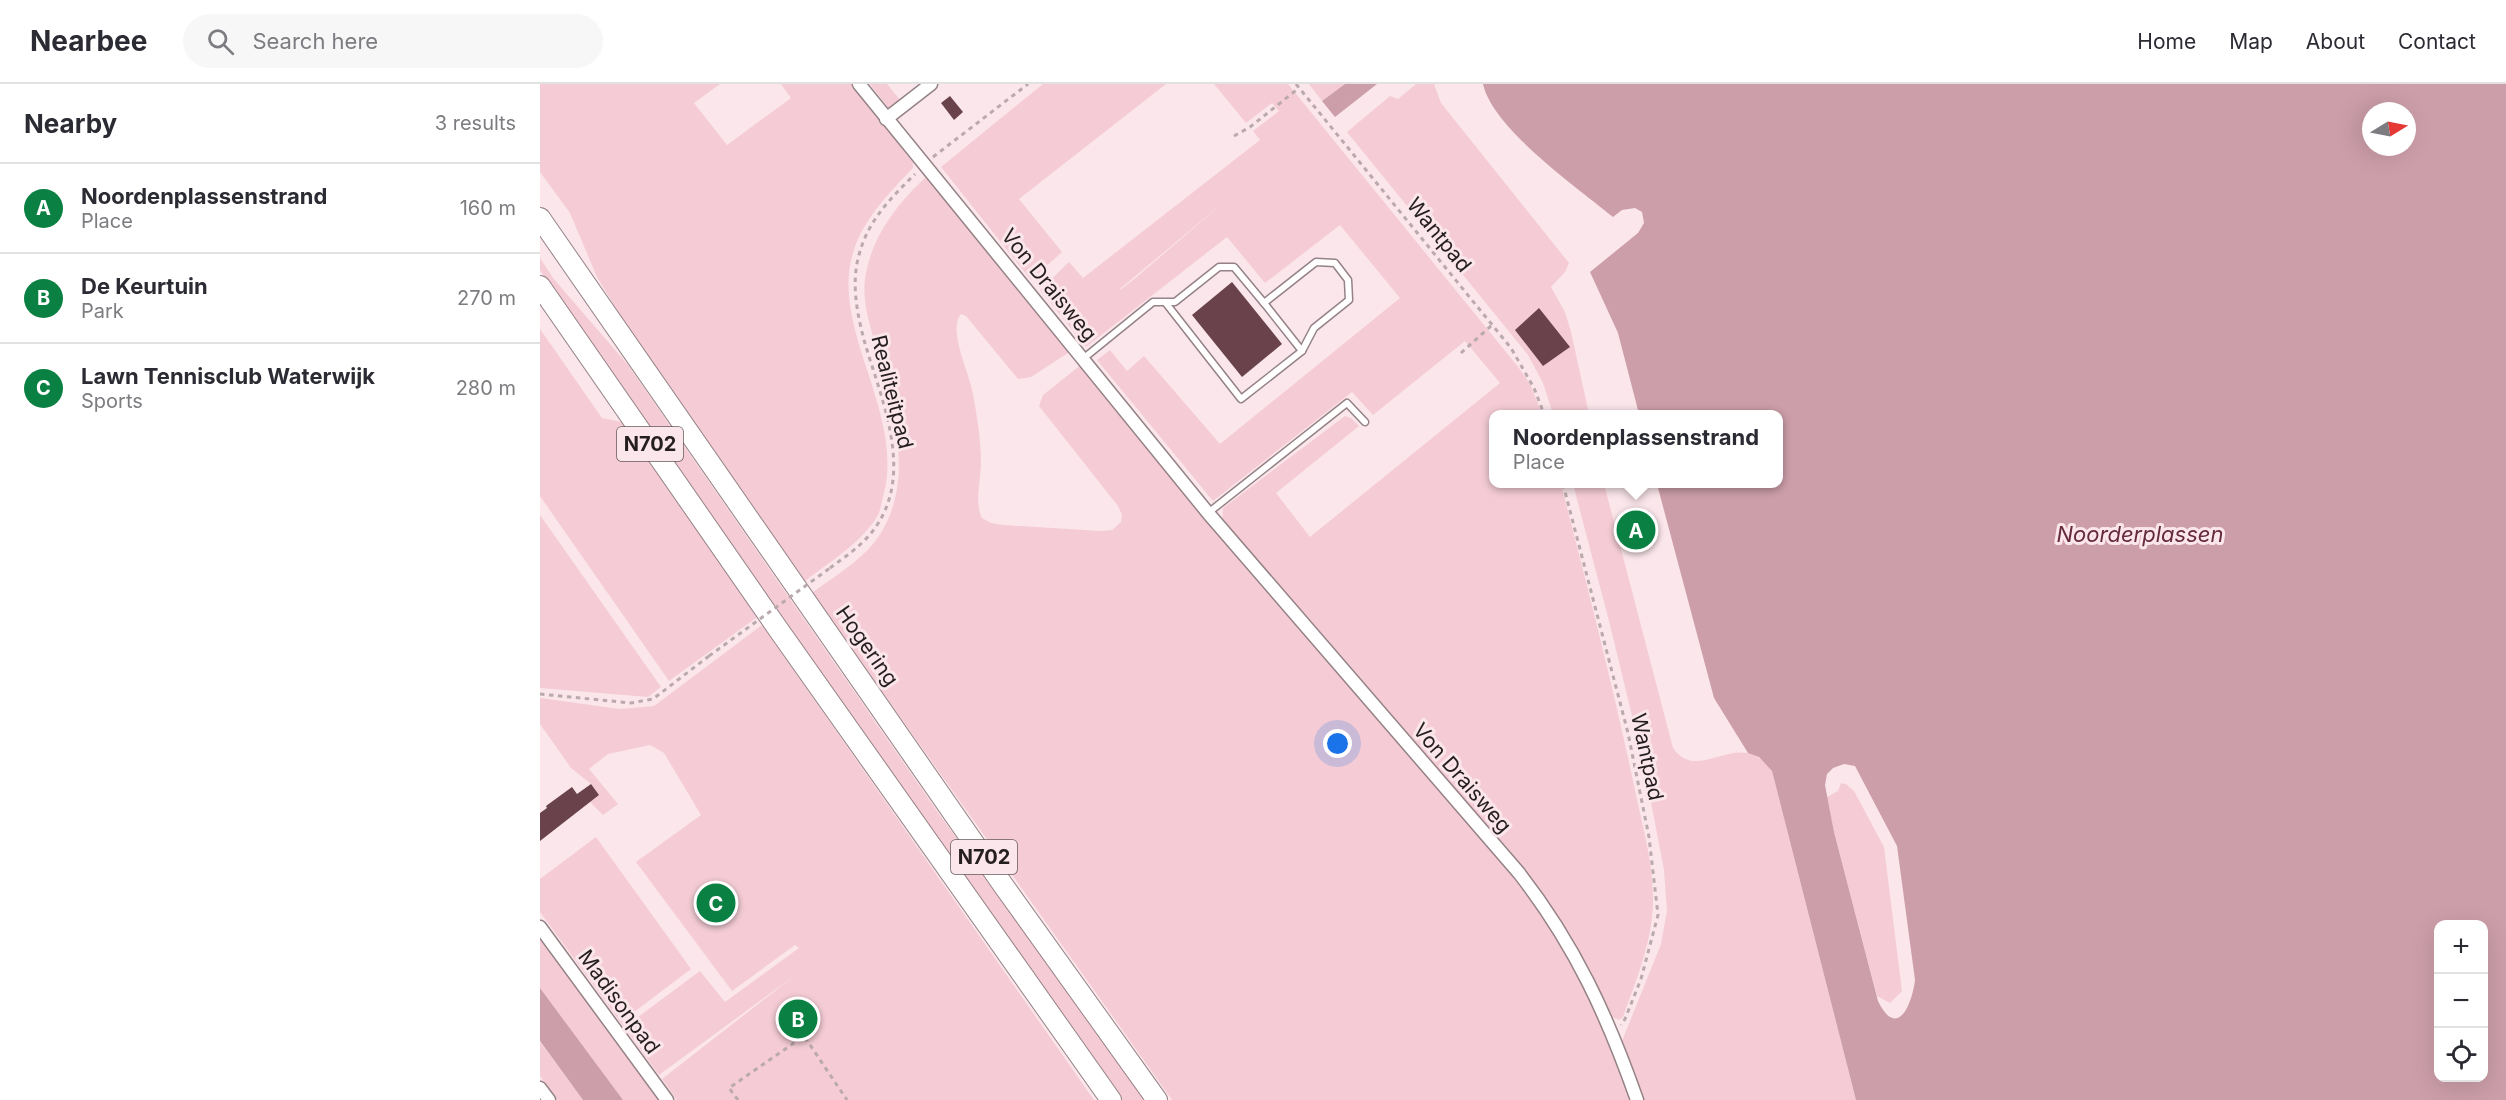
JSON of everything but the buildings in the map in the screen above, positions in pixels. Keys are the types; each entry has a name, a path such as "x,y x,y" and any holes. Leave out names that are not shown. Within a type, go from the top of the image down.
{"highway":[{"name":"Hogering","path":"540,218 1003,885 1157,1100"},
{"name":"N702","path":"540,286 778,629 1111,1100"}],"street":[{"name":"Von Draisweg","path":"859,84 1208,513 1519,873 1562,932 1586,974 1611,1030 1637,1100"},
{"path":"886,119 931,84"},
{"name":"Madisonpad","path":"540,927 667,1100"},
{"path":"540,1088 549,1100"}],"lane":[{"path":"1165,302 1241,399 1302,351 1314,328 1349,300 1348,279 1335,264 1316,262 1264,303"},
{"path":"1084,358 1153,302 1175,302 1219,267 1234,267 1302,351"},
{"path":"1208,513 1347,403 1365,422"}],"path":[{"name":"Realiteitpad","path":"540,694 631,703 653,699 831,568 855,549 875,527 888,497 894,469 889,430 858,316 855,290 858,258 874,218 886,203 925,164 1028,84"},
{"path":"1234,136 1250,127 1298,86"},
{"name":"Wantpad","path":"1298,86 1511,348 1534,388 1542,410"},
{"path":"1461,353 1492,325"},
{"name":"Wantpad","path":"1564,488 1628,733 1649,837 1658,915 1641,979 1625,1020 1620,1026 1611,1030"},
{"path":"738,1100 729,1088 804,1036 847,1100"}],"shaded area":[{"path":"540,84 720,84 694,103 727,145 791,98 781,84 852,84 913,163 913,168 878,207 863,229 853,253 849,282 851,311 858,341 884,432 887,462 881,507 878,515 863,534 804,582 631,333 597,277 570,213 540,172"},
{"path":"870,84 887,84 900,100 889,109"},
{"path":"1043,84 1166,84 1019,199 1062,252 1031,280 941,167"},
{"path":"1214,84 1288,84 1519,368 1530,384 1540,410 1489,410 1489,488 1562,488 1598,632 1646,842 1653,888 1650,932 1633,989 1623,1017 1619,1020 1610,1016 1591,971 1566,931 1222,524 1223,508 1345,416 1351,418 1359,426 1276,493 1310,537 1500,383 1465,341 1373,415 1352,392 1213,501 1097,360 1110,350 1127,371 1144,356 1220,444 1400,298 1340,225 1265,283 1227,237 1086,347 1040,290 1069,262 1083,278 1260,140 1253,131 1279,111 1272,103 1246,123","holes":["1230,197 1133,280 1120,289"]},
{"path":"1309,84 1345,84 1322,101"},
{"path":"1416,84 1434,84 1441,103 1569,263 1565,272 1551,287 1565,312 1588,410 1552,410 1543,383 1528,355 1347,132 1390,96 1398,99"},
{"path":"927,176 1071,351 1031,377 1018,379 966,316 961,314 957,321 958,341 971,385 979,428 981,463 978,505 982,518 991,523 1003,525 1101,531 1112,530 1121,522 1122,515 1118,506 1039,406 1043,395 1082,364 1515,875 1558,934 1607,1034 1632,1100 1172,1100 812,593 867,551 887,522 895,498 899,473 895,422 867,313 865,279 879,235 896,210"},
{"path":"540,258 553,278 628,365 937,811 1144,1100 1121,1100 710,518 540,270"},
{"path":"540,329 602,418 626,423 760,615 669,681 540,496"},
{"path":"1574,488 1605,488 1673,748 1683,758 1695,761 1733,753 1747,753 1760,758 1772,771 1856,1100 1643,1100 1622,1041 1661,944 1667,911 1664,870 1643,761"},
{"path":"540,515 661,687 648,697 540,688"},
{"path":"762,625 1094,1100 677,1100 662,1079 794,976 659,1075 540,912 540,879 596,837 691,969 634,1012 638,1017 700,971 725,1002 799,948 795,945 732,991 636,862 701,815 664,753 650,745 608,754 589,769 618,804 603,815 590,802 599,795 591,784 571,768 540,724 540,698 620,709 654,706"},
{"path":"1841,783 1854,791 1884,847 1902,991 1890,1003 1877,996 1834,832 1827,797 1838,791"},
{"path":"540,936 660,1100 623,1100 540,988"},
{"path":"540,1042 583,1100 558,1100 540,1076"}],"water":[{"path":"1345,84 1377,84 1335,117 1322,101"},
{"name":"Noorderplassen","path":"1483,84 2506,84 2506,1100 1856,1100 1772,771 1759,757 1748,753 1714,698 1658,488 1783,488 1783,410 1638,410 1618,333 1590,272 1638,233 1644,223 1642,212 1635,208 1622,210 1613,217 1559,174 1502,120","holes":["1844,764 1855,766 1897,846 1915,980 1907,1008 1897,1018 1891,1018 1878,1001 1834,832 1825,785 1827,774 1833,768"]},
{"path":"540,988 623,1100 583,1100 540,1041"}],"place":[{"name":"Noordenplassenstrand","path":"1636,530"},
{"name":"Lawn Tennisclub Waterwijk","path":"716,903"},
{"name":"De Keurtuin","path":"798,1019"}]}
